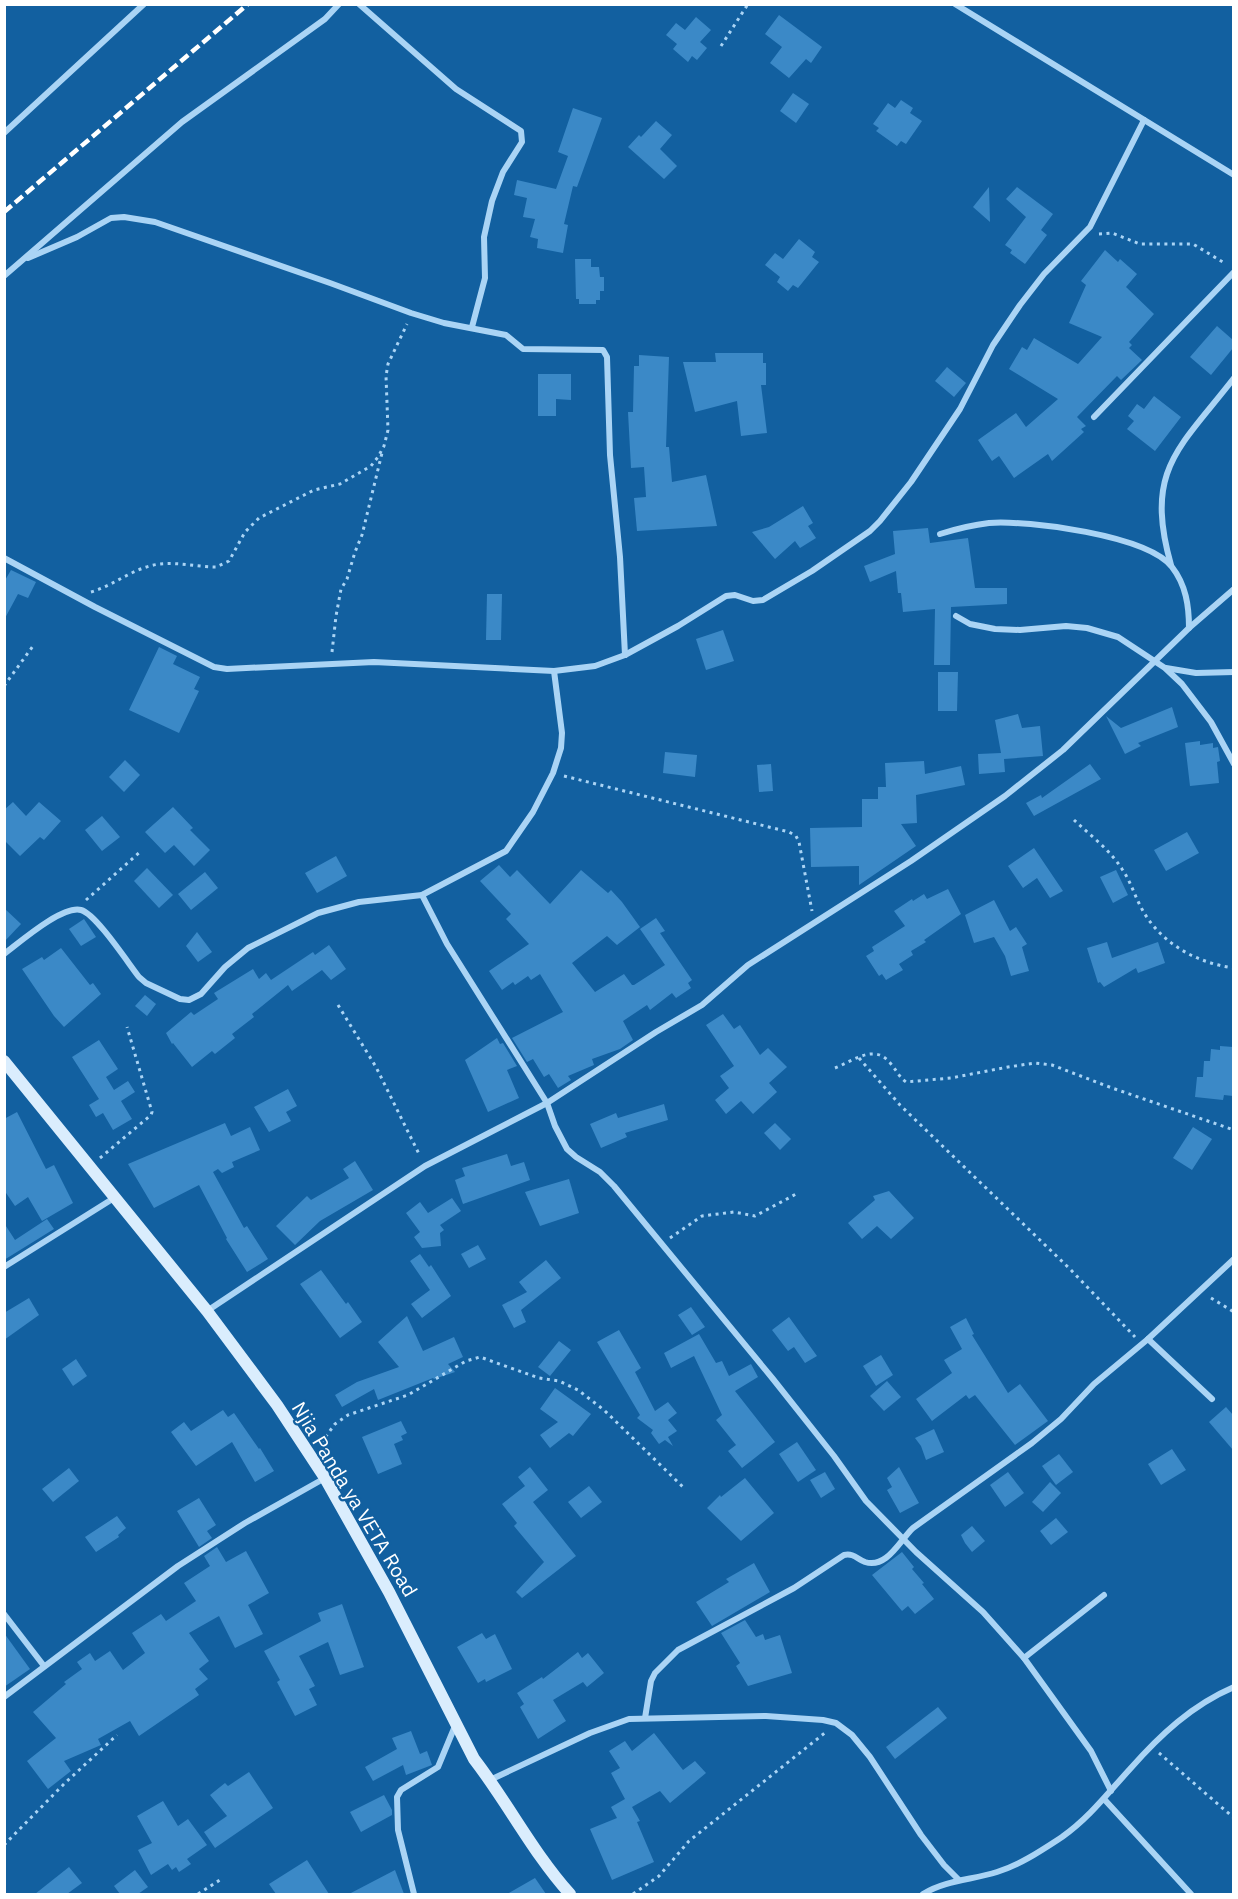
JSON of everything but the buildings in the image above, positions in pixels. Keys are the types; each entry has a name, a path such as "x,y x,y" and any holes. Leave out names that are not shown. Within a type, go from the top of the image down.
{"street":[{"path":"4,133 144,4"},
{"path":"4,276 28,258 182,122 325,19 339,4"},
{"path":"359,4 456,88 521,131 522,142 503,172 492,201 484,237 485,278 472,327"},
{"path":"955,4 1233,175"},
{"path":"4,558 214,667 242,669 374,662 554,671 595,666 625,655 726,596 753,601 763,600 812,571 870,531 893,505 937,444 960,409 993,345 1020,305 1044,274 1090,227 1144,120"},
{"path":"28,258 77,237 111,218 124,217 155,222 411,313 444,323 506,335 523,349 600,349 605,353 625,655"},
{"path":"1094,417 1233,270"},
{"path":"1189,628 1189,607 1181,582 1171,566 1164,541 1161,494 1166,471 1176,451 1233,378"},
{"path":"940,534 989,523 1013,523 1088,532 1129,543 1155,554 1171,566"},
{"path":"207,1311 425,1166 547,1103 702,1005 748,964 948,836 1035,774 1081,734 1153,662 1233,589"},
{"path":"956,616 970,624 995,629 1020,630 1066,626 1087,628 1118,637 1165,668 1182,684 1206,715 1233,764"},
{"path":"1165,668 1196,673 1233,672"},
{"path":"4,954 38,929 67,912 76,910 84,912 93,918 146,984 185,1001 201,994 225,967 248,948 318,913 359,902 422,895 506,851 533,812 553,773 561,748 562,733 554,671"},
{"path":"422,895 447,944 547,1103 555,1126 567,1149 600,1172 614,1186 800,1413 866,1501 901,1539 975,1604 1024,1658 1085,1742 1101,1768 1111,1791"},
{"name":"Njia Panda ya VETA Road","path":"4,1061 207,1311 277,1405 325,1478 389,1592 474,1759 548,1870 570,1894"},
{"path":"4,1267 114,1198"},
{"path":"645,1718 651,1681 661,1666 678,1650 794,1588 844,1555 856,1556 863,1562 871,1563 889,1556 901,1539 925,1519 1032,1443 1061,1419 1095,1384 1142,1345 1233,1259"},
{"path":"1148,1339 1212,1399"},
{"path":"4,1697 178,1566 245,1523 325,1478"},
{"path":"1024,1658 1104,1594"},
{"path":"4,1614 44,1666"},
{"path":"923,1894 944,1884 999,1871 1023,1861 1062,1837 1090,1814 1151,1747 1197,1706 1233,1687"},
{"path":"490,1780 607,1726 629,1719 766,1716 805,1718 836,1723 852,1735 870,1756 921,1835 959,1880"},
{"path":"414,1894 398,1830 397,1797 401,1790 438,1767 456,1725"},
{"path":"1104,1798 1191,1894"}],"path":[{"path":"721,46 748,4"},
{"path":"1077,240 1102,233 1112,233 1140,244 1193,244 1233,270"},
{"path":"331,663 341,589 347,579 362,535 388,430 388,364 411,313"},
{"path":"75,596 97,590 130,573 154,565 216,567 223,564 229,561 245,532 259,518 315,490 340,484 355,476 371,466 384,446"},
{"path":"4,686 33,646"},
{"path":"553,773 789,832 796,836 799,842 814,922"},
{"path":"1074,820 1110,854 1122,869 1143,912 1164,937 1178,949 1201,960 1233,968"},
{"path":"76,910 141,851"},
{"path":"338,1005 376,1067 425,1166"},
{"path":"90,1167 152,1112 127,1027"},
{"path":"835,1068 873,1052 882,1054 900,1078 906,1082 951,1078 1008,1066 1052,1065 1233,1130"},
{"path":"859,1058 900,1105 1101,1299 1142,1345"},
{"path":"662,1245 702,1216 735,1212 755,1216 798,1193"},
{"path":"1199,1291 1233,1312"},
{"path":"310,1456 335,1424 348,1415 408,1395 466,1360 480,1357 539,1378 559,1381 578,1390 603,1410 683,1487"},
{"path":"633,1894 659,1876 689,1841 836,1723"},
{"path":"4,1845 65,1783 117,1735"},
{"path":"1151,1747 1233,1818"},
{"path":"198,1894 223,1878"}],"railway":[{"path":"4,212 248,4"}]}
